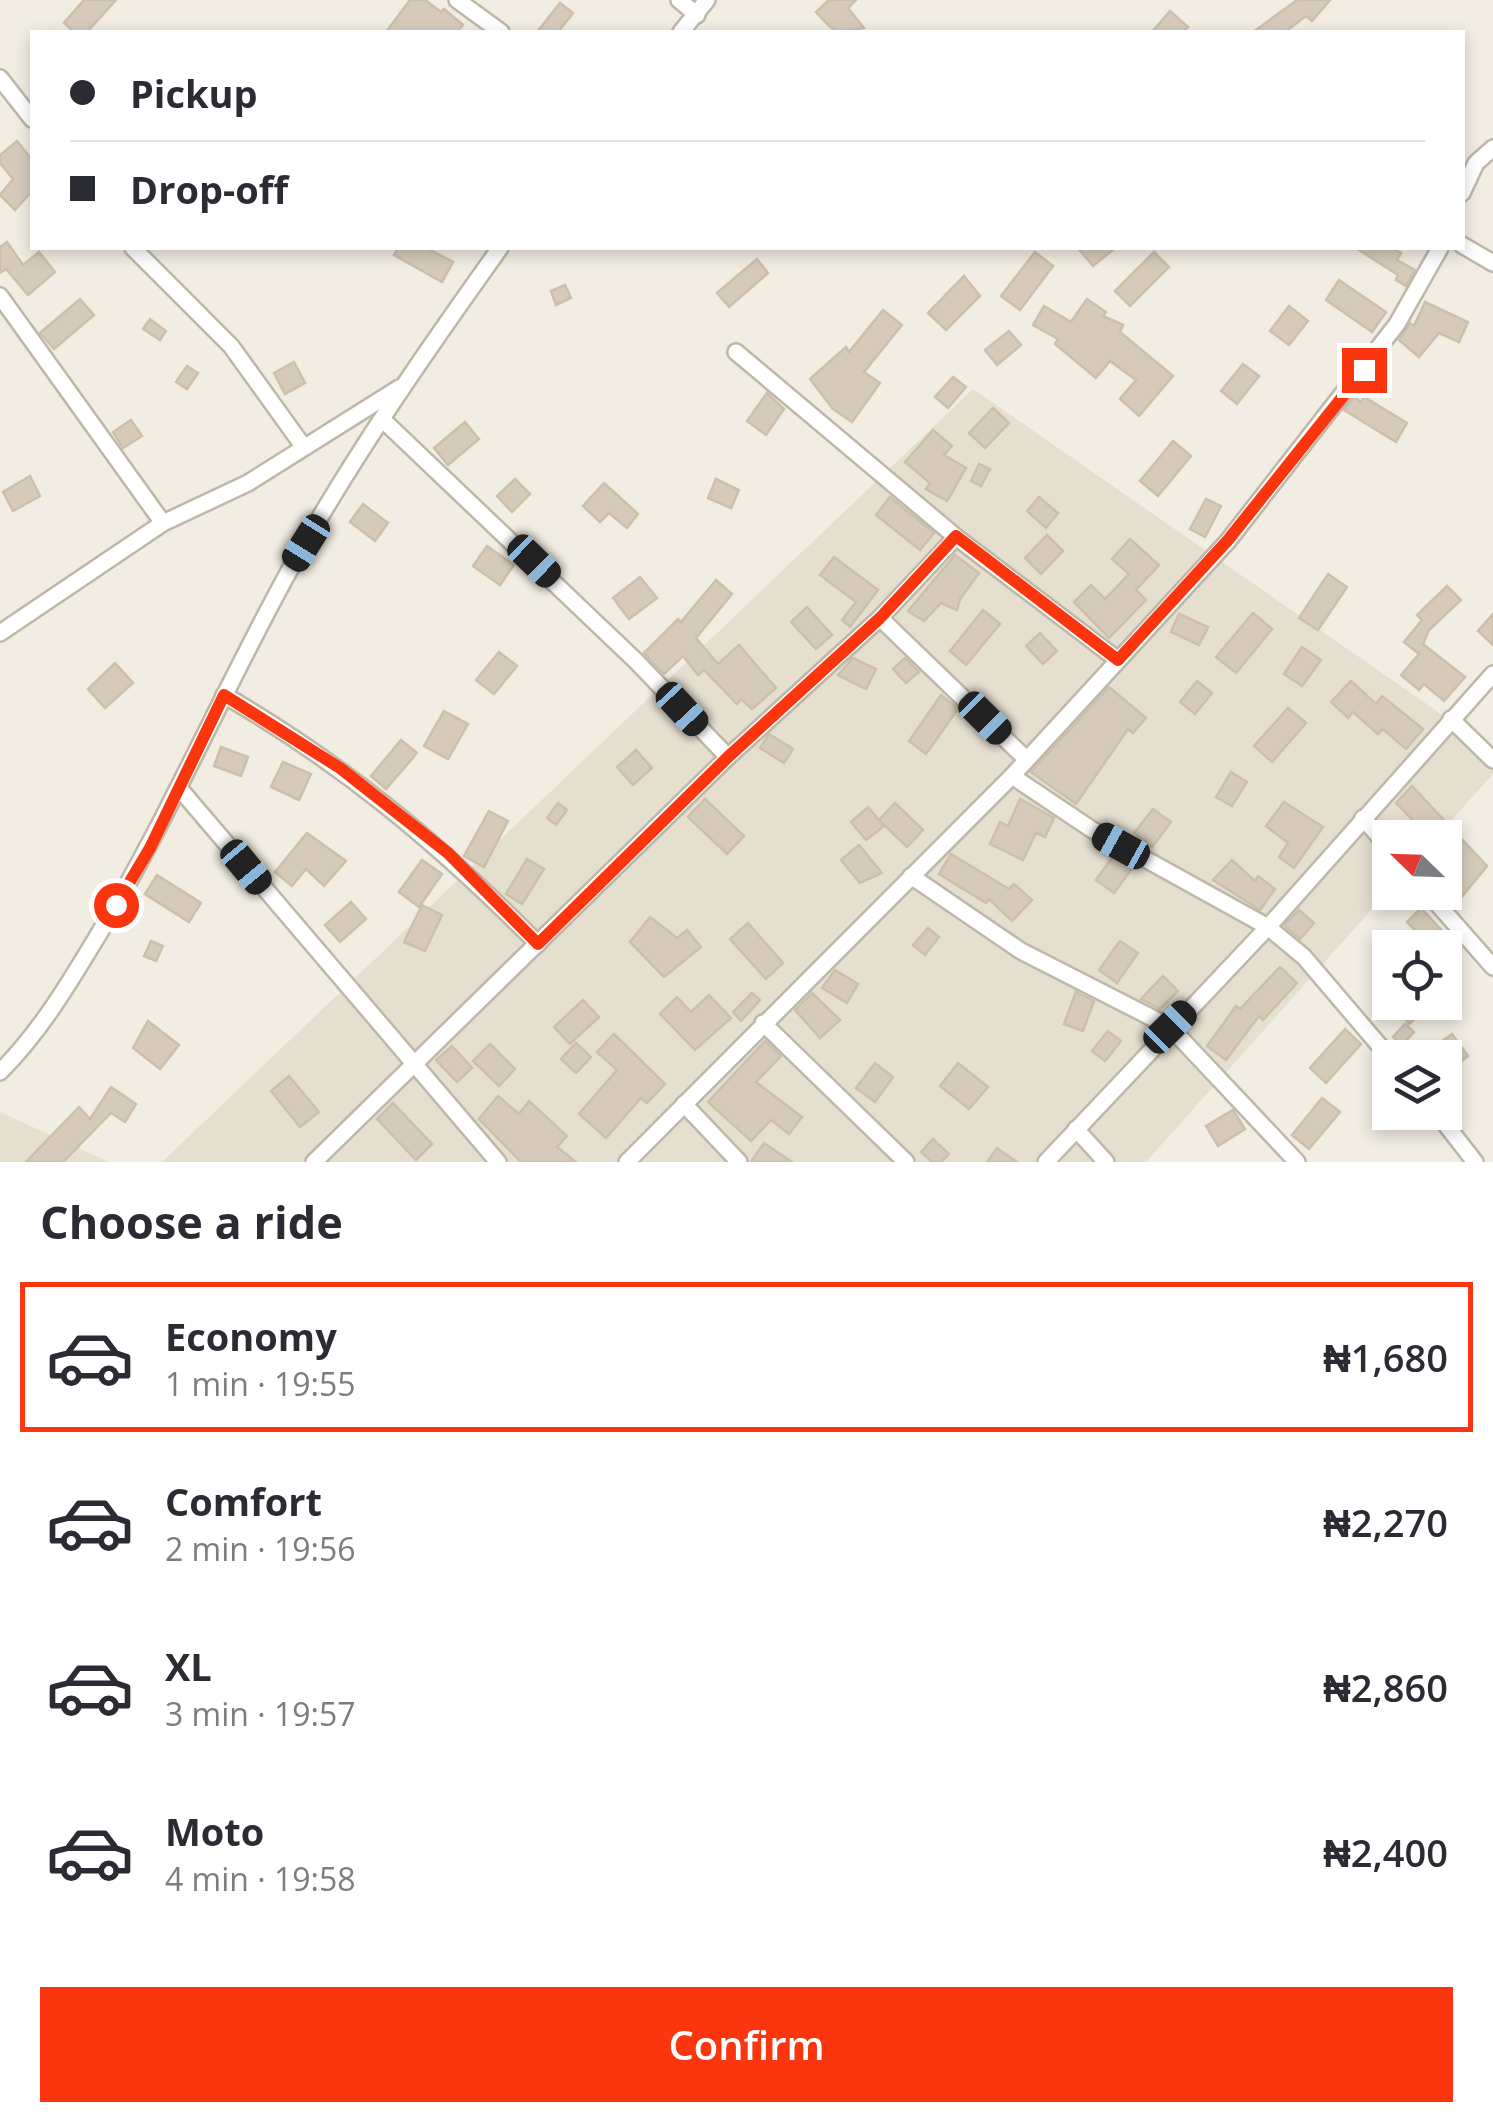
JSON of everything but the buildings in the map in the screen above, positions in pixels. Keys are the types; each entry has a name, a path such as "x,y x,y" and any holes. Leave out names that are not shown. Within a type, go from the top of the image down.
{"street":[{"path":"457,0 498,30"},
{"path":"680,0 697,16"},
{"path":"683,30 707,0"},
{"path":"0,78 30,116"},
{"path":"1465,187 1476,164 1493,148"},
{"path":"1465,247 1493,263"},
{"path":"135,250 231,346 304,446"},
{"path":"0,1072 28,1044 64,991 150,848 290,569 406,383 499,250"},
{"path":"627,1162 1012,776 1118,660 1296,460 1397,324 1439,250"},
{"path":"0,296 163,523"},
{"path":"736,352 956,536 1118,660"},
{"path":"0,634 163,523 248,483 406,383"},
{"path":"383,420 636,661 728,757"},
{"path":"314,1162 728,757 880,618 956,536"},
{"path":"880,618 1026,759"},
{"path":"1046,1162 1268,926 1493,674"},
{"path":"224,695 340,768 448,853 538,944"},
{"path":"1451,719 1493,760"},
{"path":"1012,776 1091,829 1268,926 1304,957 1375,1040"},
{"path":"179,788 498,1162"},
{"path":"1363,818 1372,828"},
{"path":"911,876 1021,951 1170,1027 1296,1162"},
{"path":"1444,910 1493,966"},
{"path":"764,1023 906,1162"},
{"path":"684,1104 738,1162"},
{"path":"1076,1129 1106,1162"},
{"path":"1450,1130 1475,1162"}],"shaded area":[{"path":"973,389 1493,750 1493,774 1451,820 1372,820 1372,909 1146,1162 162,1162"},
{"path":"0,1112 109,1162 0,1162"}],"route":[{"path":"116,905 150,848 224,695 340,768 448,853 538,944 728,757 880,618 956,536 1118,660 1296,460 1364,370"}]}
